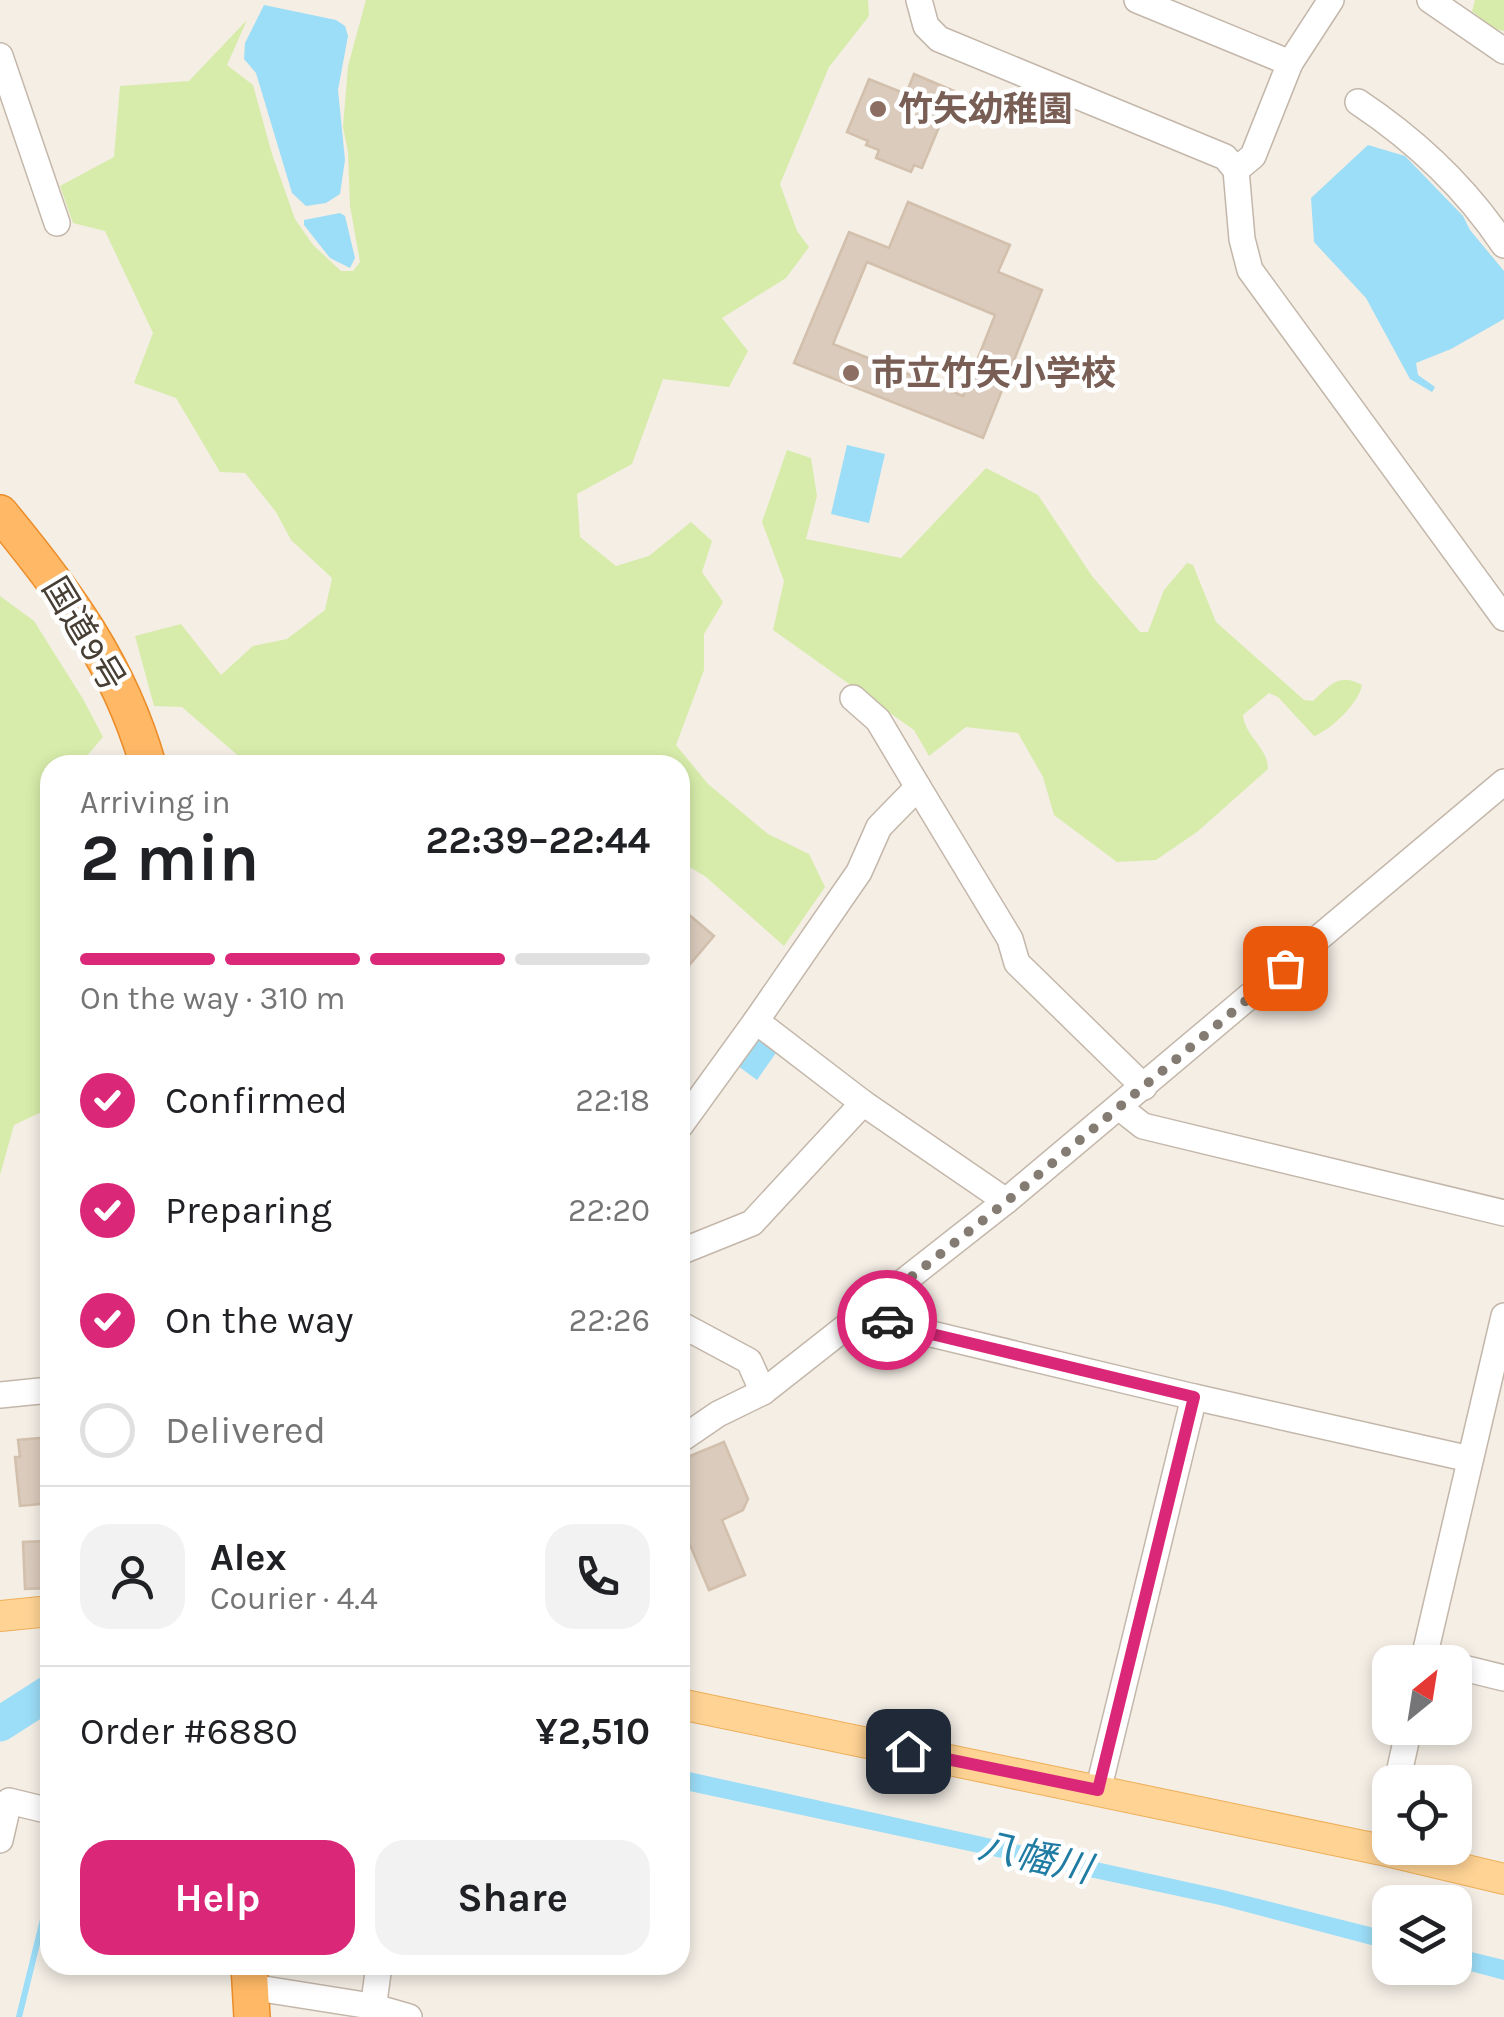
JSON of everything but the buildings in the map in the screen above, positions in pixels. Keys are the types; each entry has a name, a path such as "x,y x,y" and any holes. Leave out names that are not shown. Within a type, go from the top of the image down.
{"highway":[{"name":"国道9号","path":"0,514 60,585 105,658 139,732 145,755"}],"main road":[{"path":"0,1616 40,1612"},
{"path":"690,1706 1372,1848"},
{"path":"1447,1865 1504,1878"}],"street":[{"path":"920,0 926,26 938,38 1224,157 1236,170 1242,239 1250,270 1504,618"},
{"path":"1137,0 1290,63"},
{"path":"1236,170 1253,156 1290,63 1331,0"},
{"path":"1430,0 1504,51"},
{"path":"0,56 57,223"},
{"path":"1358,102 1416,146 1483,214 1504,245"},
{"path":"853,698 878,720 1010,939 1017,963 1144,1087"},
{"path":"690,1433 763,1392 1006,1202 1504,782"},
{"path":"690,1112 859,872 879,827 918,787"},
{"path":"756,1021 864,1103 1006,1202"},
{"path":"690,1248 752,1223 864,1103"},
{"path":"1120,1108 1143,1126 1504,1213"},
{"path":"871,1309 894,1325 1470,1460"},
{"path":"1433,1645 1504,1316"},
{"path":"690,1329 749,1361 763,1392"},
{"path":"0,1395 40,1391"},
{"path":"1098,1790 1194,1397"},
{"path":"1472,1670 1504,1678"},
{"path":"0,1840 9,1802 40,1809"},
{"path":"372,2011 377,1975"},
{"path":"251,1990 408,2017"}],"green space":[{"path":"366,0 868,0 869,16 829,67 780,184 797,231 809,247 786,278 722,318 748,351 729,387 663,379 632,464 577,494 580,537 616,566 649,556 691,522 712,541 702,572 723,602 704,634 704,670 676,745 684,755 237,755 182,707 154,706 135,636 181,624 221,675 253,646 287,639 325,610 332,578 291,540 276,512 245,473 220,472 176,398 134,383 153,333 105,231 73,223 60,186 114,157 120,86 189,81 247,20 227,65 253,85 295,219 313,245 341,271 353,271 360,262 343,127 348,66"},
{"path":"1475,0 1504,0 1504,31 1492,28 1472,11"},
{"path":"787,450 811,458 817,496 806,539 901,558 986,468 1038,495 1092,576 1140,632 1148,632 1164,590 1187,563 1193,565 1216,622 1304,700 1313,701 1341,680 1362,685 1360,692 1343,715 1314,736 1278,697 1269,693 1243,715 1268,769 1197,832 1156,860 1117,862 1054,815 1043,777 1018,733 966,727 929,756 914,730 773,630 784,581 762,522"},
{"path":"0,596 34,621 103,737 88,755 40,755 40,1113 14,1125 0,1175"},
{"path":"690,762 708,784 768,834 809,854 825,887 784,946 690,867"}],"water":[{"path":"264,5 336,20 345,26 348,36 338,90 345,160 340,194 326,203 306,206 292,193 256,73 244,59 245,43"},
{"path":"1368,145 1405,156 1463,216 1504,271 1504,319 1451,349 1416,363 1418,375 1435,387 1432,392 1410,379 1366,298 1314,242 1311,198"},
{"path":"340,213 345,216 355,258 350,268 330,258 304,225 304,220"},
{"path":"847,445 885,454 869,523 831,514"},
{"path":"759,1037 778,1050 757,1080 738,1066"},
{"path":"690,1772 1223,1890 1372,1927 1372,1945 1220,1905 690,1791"},
{"path":"1472,1952 1504,1960 1504,1980 1472,1972"}],"waterway":[{"name":"八幡川","path":"0,1724 40,1698"},
{"path":"19,2017 40,1932"}],"way so far":[{"path":"887,1320 871,1309 1006,1202 1285,968"}],"place":[{"name":"竹矢幼稚園","path":"878,109"},
{"name":"市立竹矢小学校","path":"851,373"}],"route":[{"path":"887,1320 894,1325 1194,1397 1098,1790 908,1751"}]}
